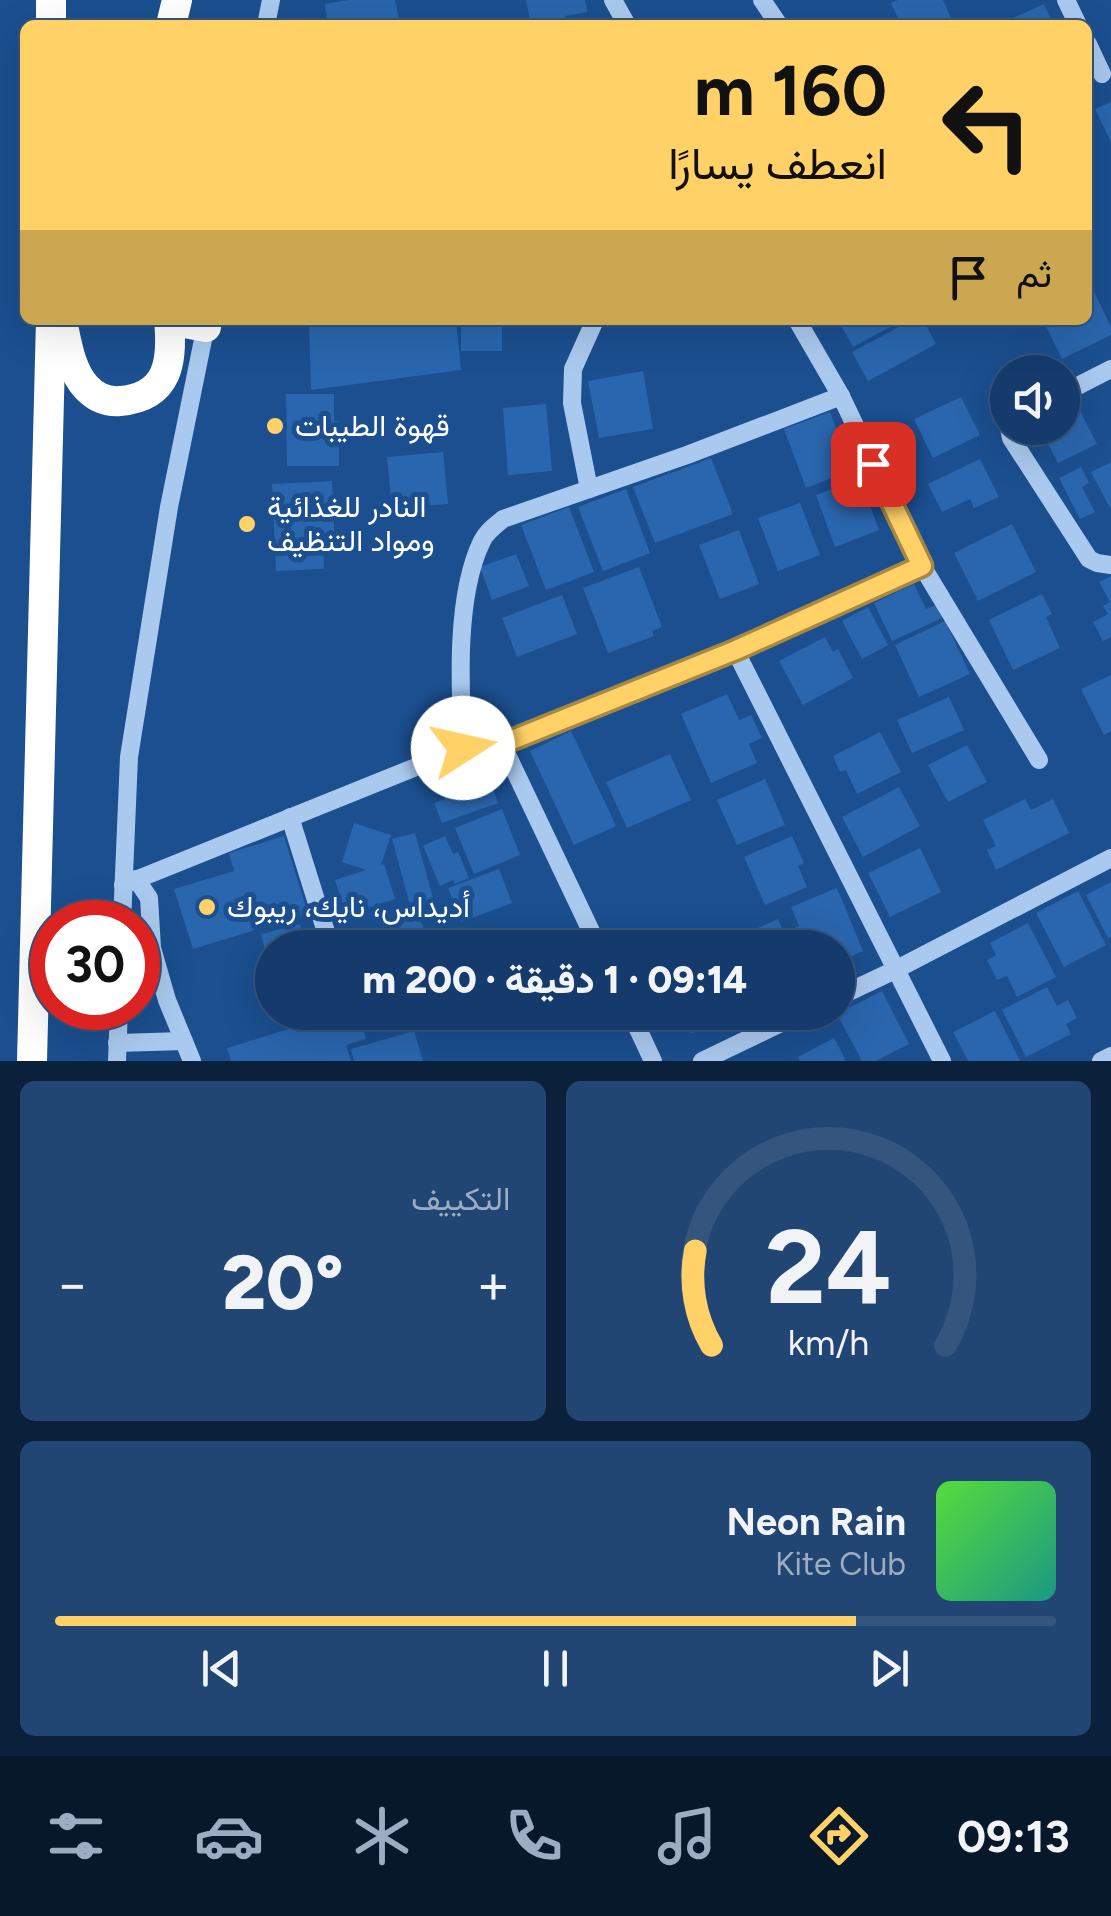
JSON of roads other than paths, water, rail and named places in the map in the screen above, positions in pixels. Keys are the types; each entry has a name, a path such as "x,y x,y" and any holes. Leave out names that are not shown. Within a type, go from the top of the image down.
{"highway":[{"path":"32,1061 51,325"},
{"path":"63,325 78,376 89,391 109,402 137,400 156,388 165,374 172,348 170,325"}],"street":[{"path":"126,900 130,882 130,757 169,507 206,325"},
{"path":"589,488 572,403 573,369 593,325"},
{"path":"800,325 840,396 922,566 1038,760"},
{"path":"1080,385 1111,370"},
{"path":"463,748 459,674 473,565 483,537 503,519 840,396"},
{"path":"1016,445 1089,559 1111,565"},
{"path":"130,882 463,748 502,744 736,650 922,566"},
{"path":"736,650 942,1061"},
{"path":"502,744 590,930"},
{"path":"290,817 325,930"},
{"path":"855,989 1111,858"},
{"path":"130,882 149,898 152,948 192,1061"},
{"path":"638,1030 653,1061"},
{"path":"702,1061 767,1030"},
{"path":"117,1052 184,1040"},
{"path":"1101,1061 1111,1056"}],"place":[{"name":"قهوة الطيبات","path":"275,426"},
{"name":"النادر للغذائية ومواد التنظيف","path":"247,524"},
{"name":"أديداس، نايك، ريبوك","path":"207,907"}]}
